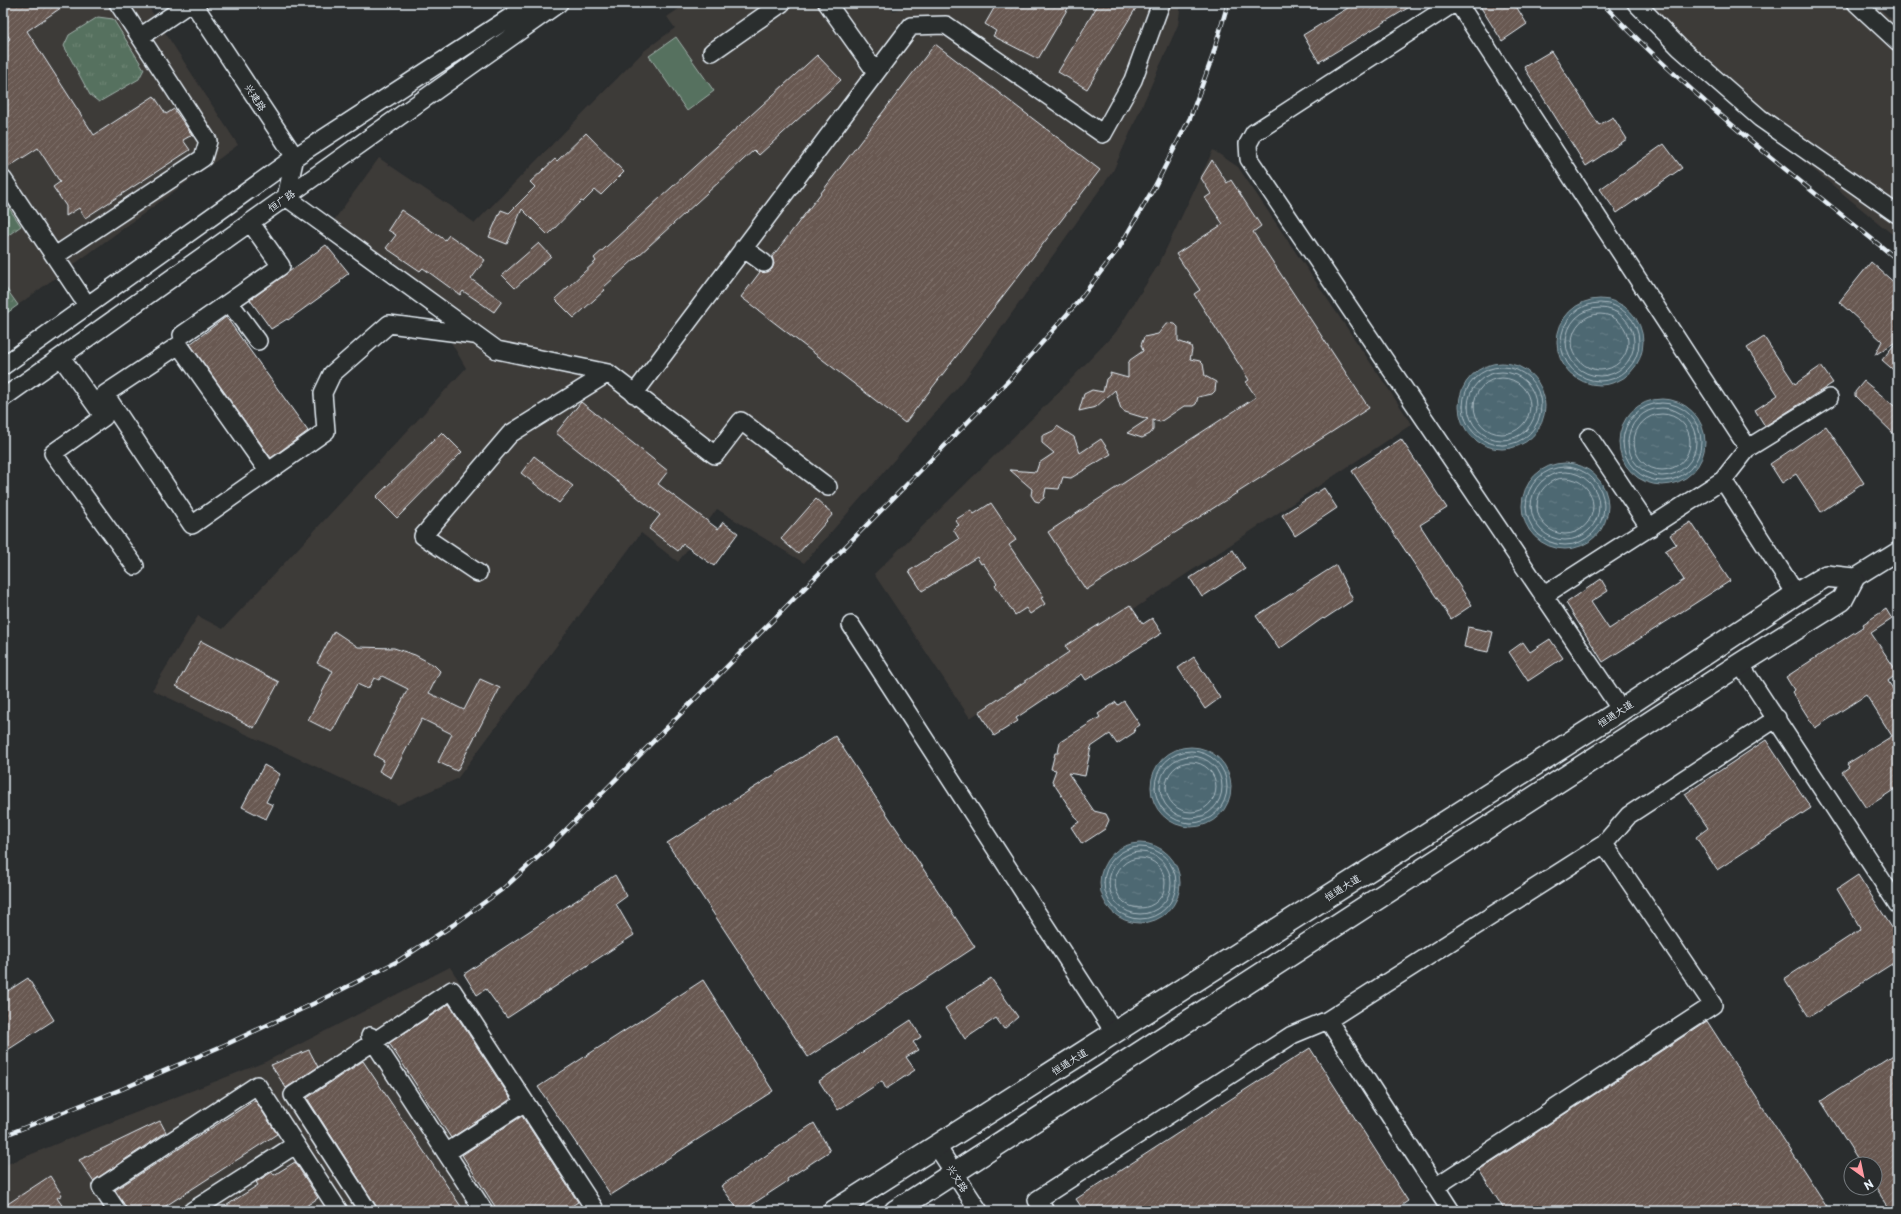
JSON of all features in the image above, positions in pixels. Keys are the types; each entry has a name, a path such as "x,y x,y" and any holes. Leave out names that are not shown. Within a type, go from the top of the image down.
{"main road":[{"name":"恒通大道","path":"834,1211 1621,710 1796,594 1826,576 1852,579"},
{"path":"895,1211 1740,664 1842,600 1852,579"}],"street":[{"path":"55,256 202,158 208,141 118,3"},
{"path":"140,37 190,3"},
{"name":"兴建路","path":"193,3 295,157"},
{"path":"3,366 295,157 532,3"},
{"name":"恒广路","path":"3,398 559,3"},
{"path":"712,52 782,3"},
{"path":"827,3 876,72"},
{"path":"634,394 911,26 946,25 1103,134 1133,80 1161,3"},
{"path":"1454,3 1254,133 1248,144 1249,159 1621,710"},
{"path":"1458,3 1748,448"},
{"path":"1636,3 1680,48 1760,118 1898,213"},
{"path":"1856,3 1898,42"},
{"path":"295,157 286,197 497,350 608,373 715,455 741,421 828,487"},
{"path":"3,179 87,305"},
{"path":"182,335 281,266 250,222"},
{"path":"743,248 764,263"},
{"path":"229,302 258,341"},
{"path":"268,471 179,345 105,394 192,525 326,431 323,393 332,374 389,324 476,335"},
{"path":"61,357 104,417 53,453 135,566"},
{"path":"478,573 423,536 510,434 608,373"},
{"path":"1543,596 1723,480 1748,448 1828,398"},
{"path":"1589,437 1650,528"},
{"path":"1723,480 1796,594"},
{"path":"1852,579 1898,551"},
{"path":"851,625 1114,1032"},
{"path":"1740,664 1777,718 1898,905"},
{"path":"1045,1211 1037,1200 1292,1035 1328,1020 1604,844 1629,815 1777,718"},
{"path":"1435,1187 1713,1005 1604,844"},
{"path":"368,1211 292,1095 372,1039 452,990 594,1208 589,1211"},
{"path":"1328,1020 1451,1211"},
{"path":"372,1039 484,1211"},
{"path":"117,1211 101,1187 257,1085 339,1211"},
{"path":"446,1153 525,1102"},
{"path":"192,1211 296,1144"},
{"name":"兴文路","path":"936,1145 979,1211"}],"shaded area":[{"path":"3,3 146,3 238,145 18,305 3,284 3,239 21,226 3,199"},
{"path":"687,3 887,3 893,11 914,3 1181,3 1178,25 1113,171 965,379 804,563 717,509 678,562 641,533 457,779 398,805 152,690 198,616 223,629 466,368 436,316 324,234 379,158 475,223 644,51 675,28 667,17"},
{"path":"1624,3 1874,3 1898,25 1898,239 1707,82"},
{"path":"1213,150 1238,167 1412,424 970,718 874,574 1052,399 1116,332 1160,262"},
{"path":"450,967 608,1211 3,1211 3,1166 265,1062"}],"green space":[{"path":"98,17 113,19 144,69 139,79 99,102 90,95 64,46 69,35"},
{"path":"676,37 714,91 687,111 649,56"},
{"path":"3,199 21,226 3,239"},
{"path":"3,284 18,305 3,316"}],"water":[{"path":"1600,299 1616,302 1624,306 1636,318 1640,326 1643,342 1640,358 1636,366 1624,378 1616,382 1600,385 1584,382 1576,378 1564,366 1560,358 1557,342 1560,326 1564,318 1576,306 1584,302"},
{"path":"1502,363 1518,366 1526,370 1538,382 1542,390 1545,406 1542,422 1538,430 1526,442 1518,446 1502,449 1486,446 1478,442 1466,430 1462,422 1459,406 1462,390 1466,382 1478,370 1486,366"},
{"path":"1662,399 1678,402 1686,406 1698,418 1702,426 1705,442 1702,458 1698,466 1686,478 1678,482 1662,485 1646,482 1638,478 1626,466 1622,458 1619,442 1622,426 1626,418 1638,406 1646,402"},
{"path":"1565,463 1581,466 1589,470 1601,482 1605,490 1608,506 1605,522 1601,530 1589,542 1581,546 1565,549 1549,546 1541,542 1529,530 1525,522 1522,506 1525,490 1529,482 1541,470 1549,466"},
{"path":"1191,747 1206,750 1219,759 1228,772 1231,787 1228,802 1219,815 1206,824 1191,827 1176,824 1163,815 1154,802 1151,787 1154,772 1163,759 1176,750"},
{"path":"1140,843 1155,846 1168,855 1177,868 1180,883 1177,898 1168,911 1155,920 1140,923 1125,920 1112,911 1103,898 1100,883 1103,868 1112,855 1125,846"}],"building":[{"path":"3,3 68,3 27,31 94,135 154,96 166,114 174,109 192,135 183,140 190,150 85,218 79,208 66,216 66,206 53,187 60,182 38,148 7,168 3,161 3,44 10,39 3,28"},
{"path":"997,3 1071,3 1038,59 993,36 996,31 985,24"},
{"path":"1099,3 1139,3 1087,89 1058,72"},
{"path":"1356,3 1416,3 1319,62 1303,35"},
{"path":"1478,3 1514,3 1527,24 1502,41"},
{"path":"935,44 1100,170 905,423 741,297 760,272 768,272 772,269 774,264 772,257"},
{"path":"1551,51 1599,125 1613,117 1627,139 1586,166 1524,67"},
{"path":"817,55 841,80 759,155 754,150 603,288 605,290 574,318 555,299 596,261 594,258"},
{"path":"586,133 624,172 601,195 595,190 583,202 581,201 548,235 522,209 507,244 489,237 501,210 509,213 535,187 530,182 555,159 557,161"},
{"path":"1664,144 1682,168 1617,213 1600,189"},
{"path":"1212,160 1227,183 1231,180 1261,226 1253,232 1369,408 1086,590 1048,532 1256,397 1246,382 1249,380 1194,294 1200,290 1176,254 1223,224 1205,198 1211,194 1201,178"},
{"path":"401,210 445,240 449,235 485,260 471,279 502,301 494,312 463,291 460,295 423,268 420,271 386,248 396,235 388,230"},
{"path":"539,243 551,256 515,288 502,275"},
{"path":"326,245 349,273 340,280 341,282 288,320 287,319 271,329 250,300"},
{"path":"1871,262 1898,286 1898,374 1882,360 1897,341 1875,355 1882,341 1839,302"},
{"path":"226,317 308,431 271,458 190,344"},
{"path":"1167,323 1175,324 1178,327 1178,341 1191,346 1192,350 1190,359 1200,361 1203,364 1205,376 1216,382 1215,391 1212,394 1198,397 1196,404 1193,406 1184,406 1160,422 1153,420 1153,430 1150,434 1142,438 1127,433 1148,419 1125,412 1121,409 1115,390 1096,407 1079,411 1084,394 1092,390 1103,392 1106,379 1111,375 1110,373 1128,378 1128,364 1130,360 1143,351 1141,345 1144,337 1158,334"},
{"path":"1764,337 1795,384 1821,366 1833,383 1765,426 1755,410 1778,395 1747,348"},
{"path":"1864,381 1898,409 1898,438 1855,396 1855,392"},
{"path":"581,402 668,471 658,484 718,529 723,522 738,533 714,566 683,544 678,551 649,529 660,515 556,433"},
{"path":"1057,426 1074,437 1080,453 1101,439 1111,454 1071,478 1063,477 1059,489 1046,488 1044,498 1039,502 1035,501 1031,495 1032,489 1010,470 1036,472 1039,463 1054,453 1042,443 1042,436 1055,430"},
{"path":"1826,426 1864,483 1821,512 1796,474 1782,483 1770,464"},
{"path":"442,432 462,452 397,518 376,497"},
{"path":"1401,439 1447,508 1420,525 1472,605 1451,619 1352,471"},
{"path":"534,456 573,486 559,503 521,473"},
{"path":"1324,488 1337,508 1295,536 1282,515"},
{"path":"816,499 833,514 798,554 781,539"},
{"path":"991,503 1016,540 1009,545 1044,597 1041,598 1045,604 1030,614 1026,608 1015,615 995,585 997,583 977,557 922,591 909,571 959,539 953,529 959,525 955,520 971,510 974,514"},
{"path":"1691,522 1730,581 1603,662 1566,603 1601,579 1608,591 1591,602 1609,629 1684,580 1665,551 1676,544 1670,535"},
{"path":"1233,550 1245,569 1202,597 1190,578"},
{"path":"1336,565 1353,600 1324,619 1323,618 1279,649 1256,616"},
{"path":"1130,605 1143,624 1152,618 1162,633 1086,680 1082,674 1016,718 1018,721 994,736 979,712 1069,652 1065,646"},
{"path":"1886,609 1892,619 1871,633 1898,673 1888,681 1898,697 1898,787 1866,808 1842,772 1849,767 1847,764 1892,736 1866,695 1815,728 1792,692 1794,690 1786,677 1864,626 1863,624"},
{"path":"1468,627 1493,632 1488,652 1464,647"},
{"path":"334,631 358,647 394,648 415,655 434,665 440,671 429,693 464,710 480,679 500,688 457,771 438,762 452,734 422,719 391,778 379,771 384,761 374,755 408,689 382,676 379,680 374,678 368,689 357,684 332,732 308,720 333,671 317,663"},
{"path":"1550,639 1563,658 1528,681 1509,652 1523,642 1530,652"},
{"path":"201,641 279,682 254,728 176,686"},
{"path":"1194,657 1220,698 1205,709 1178,668"},
{"path":"1124,701 1140,725 1134,729 1135,732 1117,744 1110,734 1091,747 1085,776 1068,773 1094,811 1106,814 1109,820 1105,829 1082,844 1071,827 1079,822 1052,781 1056,770 1051,769 1055,753 1058,753 1060,742 1100,717 1098,714 1116,702 1118,705"},
{"path":"835,736 975,947 808,1057 667,843"},
{"path":"1766,740 1811,808 1717,870 1696,837 1708,828 1685,794"},
{"path":"264,765 280,774 266,802 273,805 266,819 242,807"},
{"path":"615,875 627,896 616,904 634,935 507,1018 486,989 477,995 464,974"},
{"path":"1858,875 1898,937 1898,960 1809,1017 1784,979 1861,929 1837,889"},
{"path":"28,978 54,1020 3,1053 3,994"},
{"path":"991,978 1018,1017 1004,1029 996,1018 965,1039 945,1008"},
{"path":"703,980 773,1091 611,1195 538,1087"},
{"path":"449,1004 511,1099 451,1138 389,1043"},
{"path":"911,1020 921,1037 913,1042 919,1050 906,1057 915,1070 886,1089 882,1081 838,1110 819,1081"},
{"path":"1707,1021 1830,1211 1505,1211 1479,1170"},
{"path":"1310,1048 1408,1201 1393,1211 1084,1211 1076,1199"},
{"path":"309,1050 318,1067 286,1088 271,1065"},
{"path":"1898,1052 1898,1211 1891,1211 1881,1196 1883,1196 1883,1156 1856,1156 1821,1101"},
{"path":"363,1061 464,1211 378,1211 307,1098"},
{"path":"255,1100 277,1134 158,1211 128,1211 115,1190"},
{"path":"522,1116 578,1202 564,1211 498,1211 462,1155"},
{"path":"160,1121 166,1132 93,1181 79,1160"},
{"path":"814,1123 830,1151 787,1179 788,1181 742,1211 739,1211 721,1186"},
{"path":"295,1162 318,1198 299,1211 218,1211 258,1185 256,1182 272,1172 274,1175"},
{"path":"50,1176 62,1195 57,1198 66,1211 3,1211 3,1207"}],"railway":[{"path":"3,1136 122,1089 229,1043 317,1002 398,961 453,925 504,888 551,845 1010,379 1077,303 1119,248 1155,186 1190,118 1212,58 1228,3"},
{"path":"1602,3 1636,38 1708,104 1783,168 1898,260"}]}
